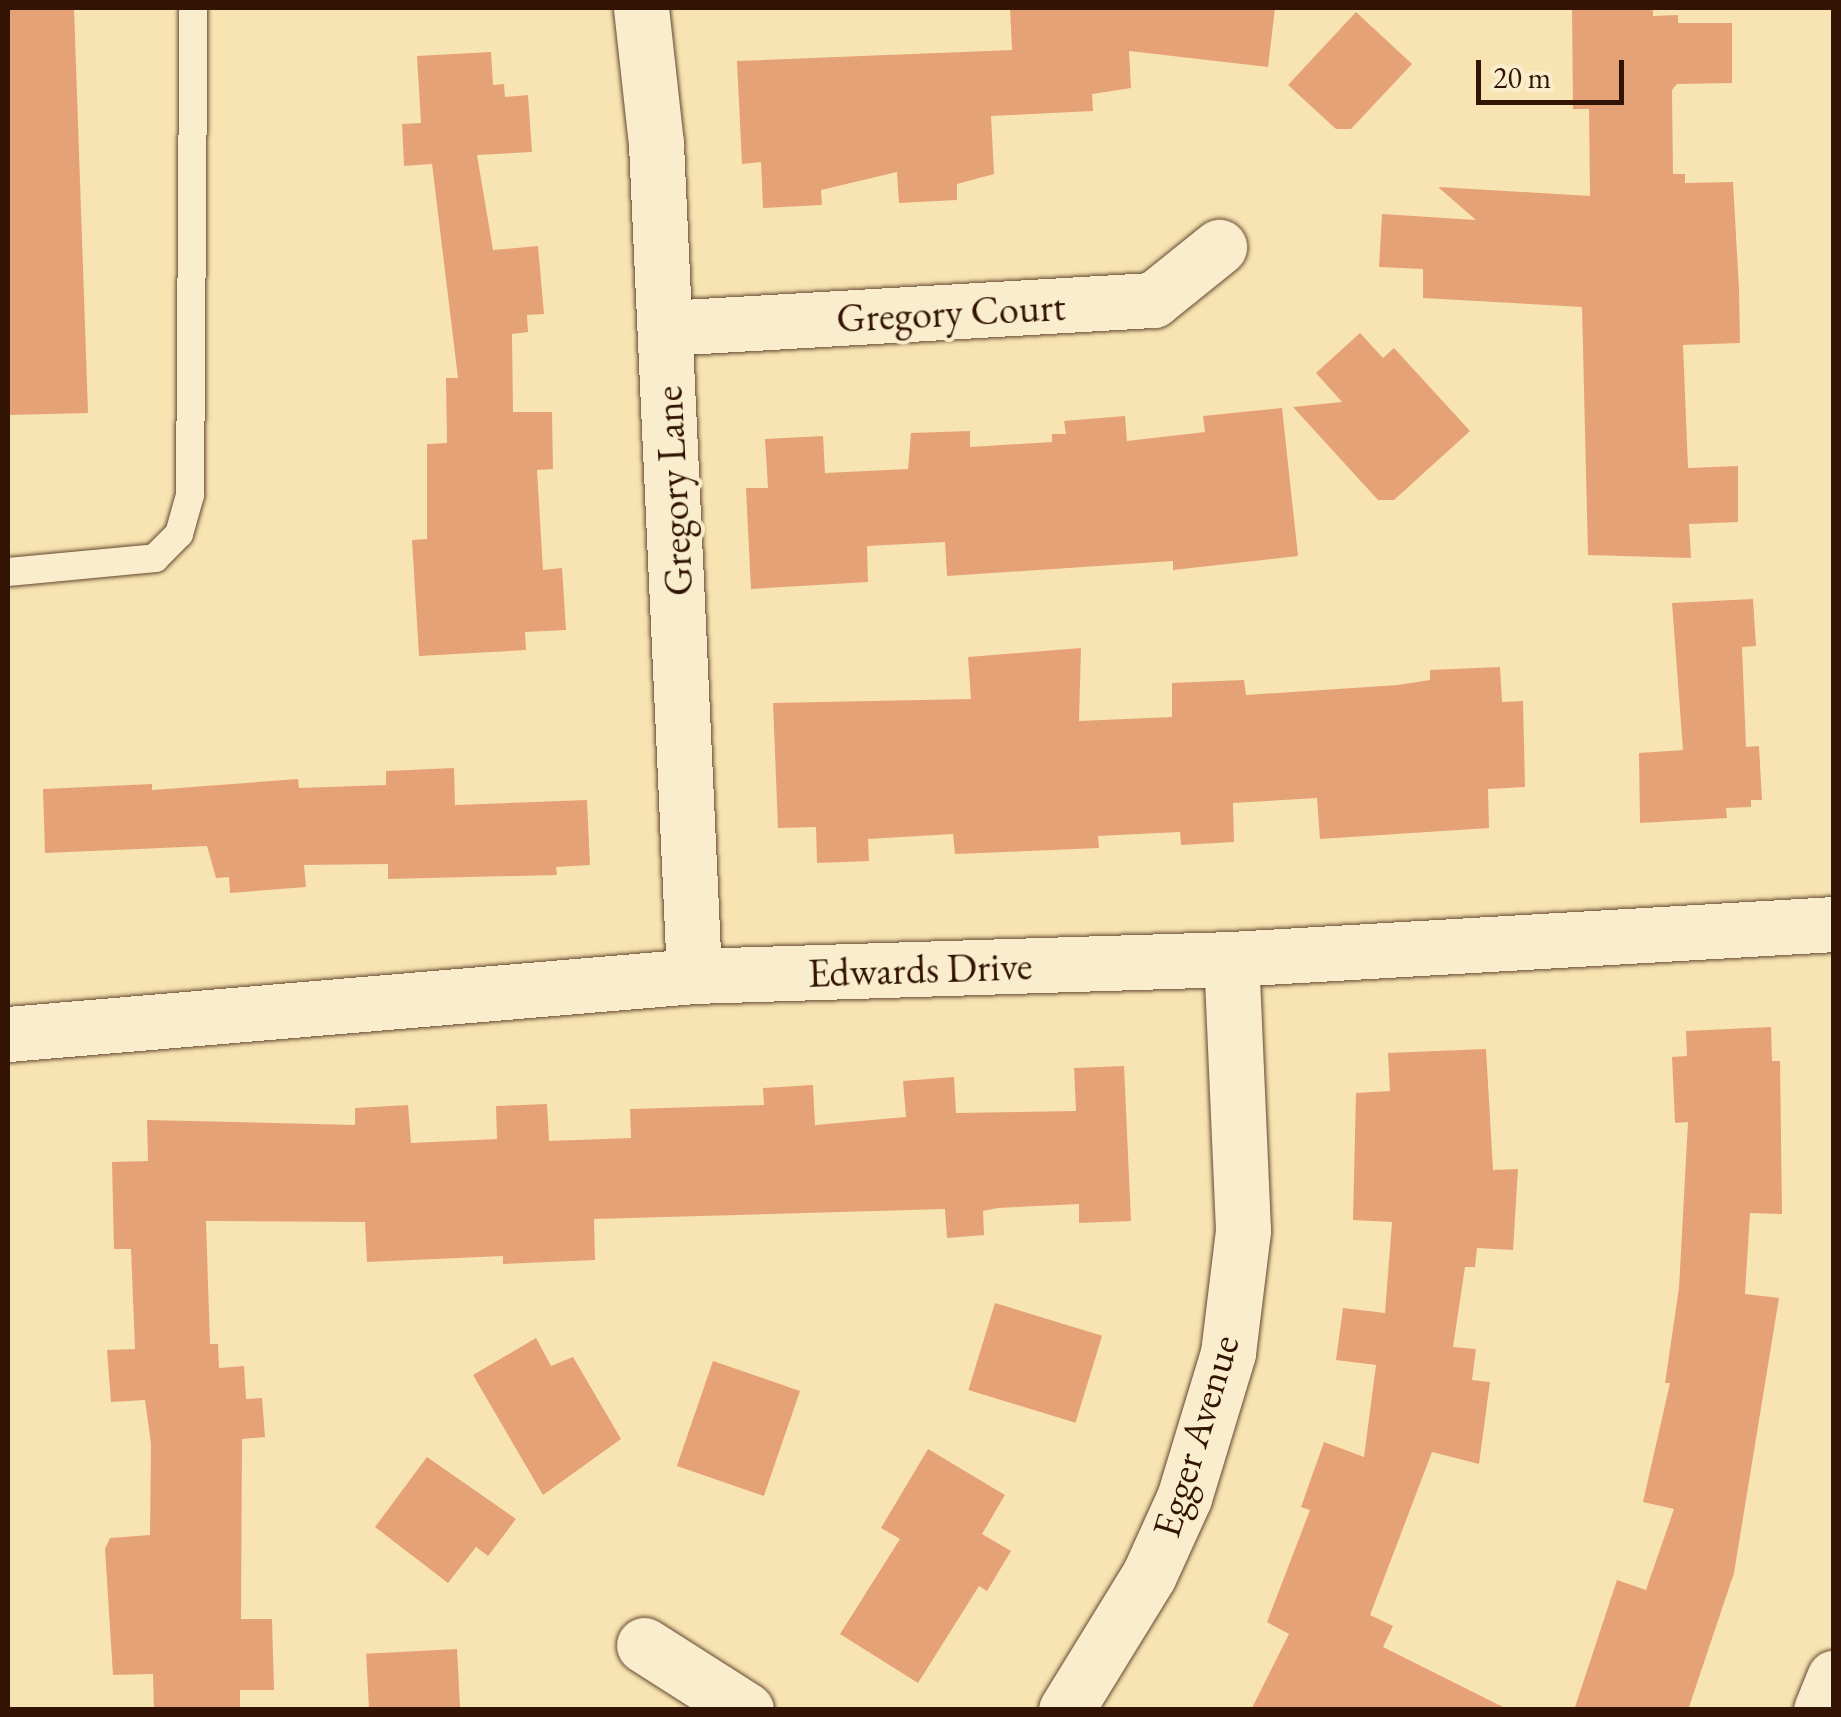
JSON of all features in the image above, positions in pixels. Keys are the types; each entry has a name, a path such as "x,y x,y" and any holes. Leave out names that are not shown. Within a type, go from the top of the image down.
{"street":[{"name":"Gregory Lane","path":"641,8 666,328 694,976"},
{"name":"Gregory Court","path":"666,328 1153,300 1219,248"},
{"name":"Edwards Drive","path":"8,1034 694,976 1231,959 1834,924"},
{"name":"Egger Avenue","path":"1066,1710 1149,1575 1184,1498 1228,1354 1243,1230 1231,959"},
{"path":"644,1646 746,1710"},
{"path":"1821,1710 1834,1678"}],"lane":[{"path":"8,572 155,558 179,534 190,495 193,8"}],"building":[{"path":"8,8 74,8 88,413 8,415"},
{"path":"1010,8 1275,8 1268,67 1129,51 1131,88 1092,94 1093,111 991,116 994,174 957,184 957,200 899,203 897,172 821,190 822,205 763,208 761,162 742,164 737,61 1012,50"},
{"path":"1572,8 1653,8 1653,16 1678,15 1678,23 1732,23 1732,83 1677,84 1672,90 1673,174 1685,174 1685,183 1733,182 1739,289 1740,343 1683,345 1688,468 1738,466 1738,522 1689,524 1691,558 1588,555 1582,307 1423,298 1423,269 1379,267 1382,214 1476,220 1438,187 1590,196 1589,109 1573,109"},
{"path":"1356,12 1412,64 1351,129 1336,129 1288,85"},
{"path":"491,52 493,85 504,84 505,97 528,95 532,152 477,155 493,250 538,246 544,314 527,315 528,332 512,334 513,412 552,412 553,469 537,470 543,570 562,568 566,630 525,632 526,650 419,656 412,540 427,539 427,444 447,443 446,378 458,378 432,164 404,166 402,124 421,123 417,56"},
{"path":"1360,333 1383,358 1394,348 1470,431 1394,500 1378,500 1293,407 1342,402 1316,373"},
{"path":"1282,408 1298,556 1173,570 1173,561 947,576 945,542 867,546 868,582 751,589 746,488 768,488 765,439 823,436 825,473 908,469 911,433 970,431 970,447 1052,442 1052,434 1066,434 1064,421 1125,416 1127,441 1205,432 1203,416"},
{"path":"1753,599 1756,646 1742,647 1746,747 1759,746 1762,800 1751,800 1751,807 1726,808 1727,818 1640,823 1639,753 1683,750 1672,603"},
{"path":"1081,648 1079,721 1172,717 1172,683 1244,680 1246,695 1398,685 1430,680 1430,670 1500,667 1502,702 1523,701 1525,787 1488,789 1489,828 1320,839 1317,798 1233,803 1234,842 1181,845 1180,832 1098,836 1099,848 955,854 953,834 868,839 869,861 817,863 816,827 778,828 773,703 971,699 968,657"},
{"path":"454,768 455,805 587,800 590,865 556,867 557,875 388,879 388,864 304,865 306,887 230,893 229,877 216,878 207,846 45,853 43,789 152,784 152,790 298,779 299,788 386,785 386,771"},
{"path":"1771,1027 1772,1061 1780,1061 1782,1214 1750,1213 1745,1294 1779,1298 1734,1573 1688,1710 1574,1710 1617,1580 1646,1590 1674,1509 1643,1502 1670,1383 1665,1383 1679,1288 1688,1122 1675,1123 1672,1057 1687,1056 1686,1031"},
{"path":"1486,1049 1493,1170 1518,1169 1513,1250 1477,1248 1475,1267 1465,1267 1453,1347 1476,1349 1472,1380 1490,1382 1479,1464 1432,1452 1370,1615 1393,1626 1383,1647 1509,1710 1251,1710 1289,1634 1267,1622 1310,1510 1301,1507 1324,1442 1364,1457 1376,1365 1336,1360 1343,1308 1385,1313 1392,1222 1353,1220 1356,1093 1390,1091 1388,1053"},
{"path":"1124,1066 1131,1221 1079,1223 1079,1204 998,1208 983,1211 984,1235 947,1238 945,1209 594,1219 595,1260 503,1264 503,1256 367,1262 365,1222 206,1221 210,1344 218,1344 219,1368 244,1366 246,1399 262,1398 265,1437 242,1439 241,1619 272,1619 274,1690 240,1690 240,1710 154,1710 153,1674 113,1675 105,1549 110,1538 150,1535 151,1444 145,1400 111,1402 107,1350 135,1349 131,1249 114,1249 112,1162 148,1161 147,1120 355,1125 355,1108 408,1105 411,1143 497,1139 496,1106 547,1104 549,1141 631,1138 630,1109 764,1105 763,1088 813,1085 815,1125 906,1117 903,1081 954,1077 956,1113 1076,1111 1074,1068"},
{"path":"995,1303 1102,1336 1076,1423 968,1390"},
{"path":"536,1338 551,1366 573,1357 621,1439 543,1495 473,1375"},
{"path":"713,1361 800,1391 764,1496 677,1466"},
{"path":"928,1449 1005,1495 982,1534 1011,1551 987,1591 979,1586 918,1683 840,1634 900,1539 881,1528"},
{"path":"427,1457 516,1519 488,1556 476,1547 448,1583 375,1527"},
{"path":"457,1649 460,1710 369,1710 366,1654"}]}
